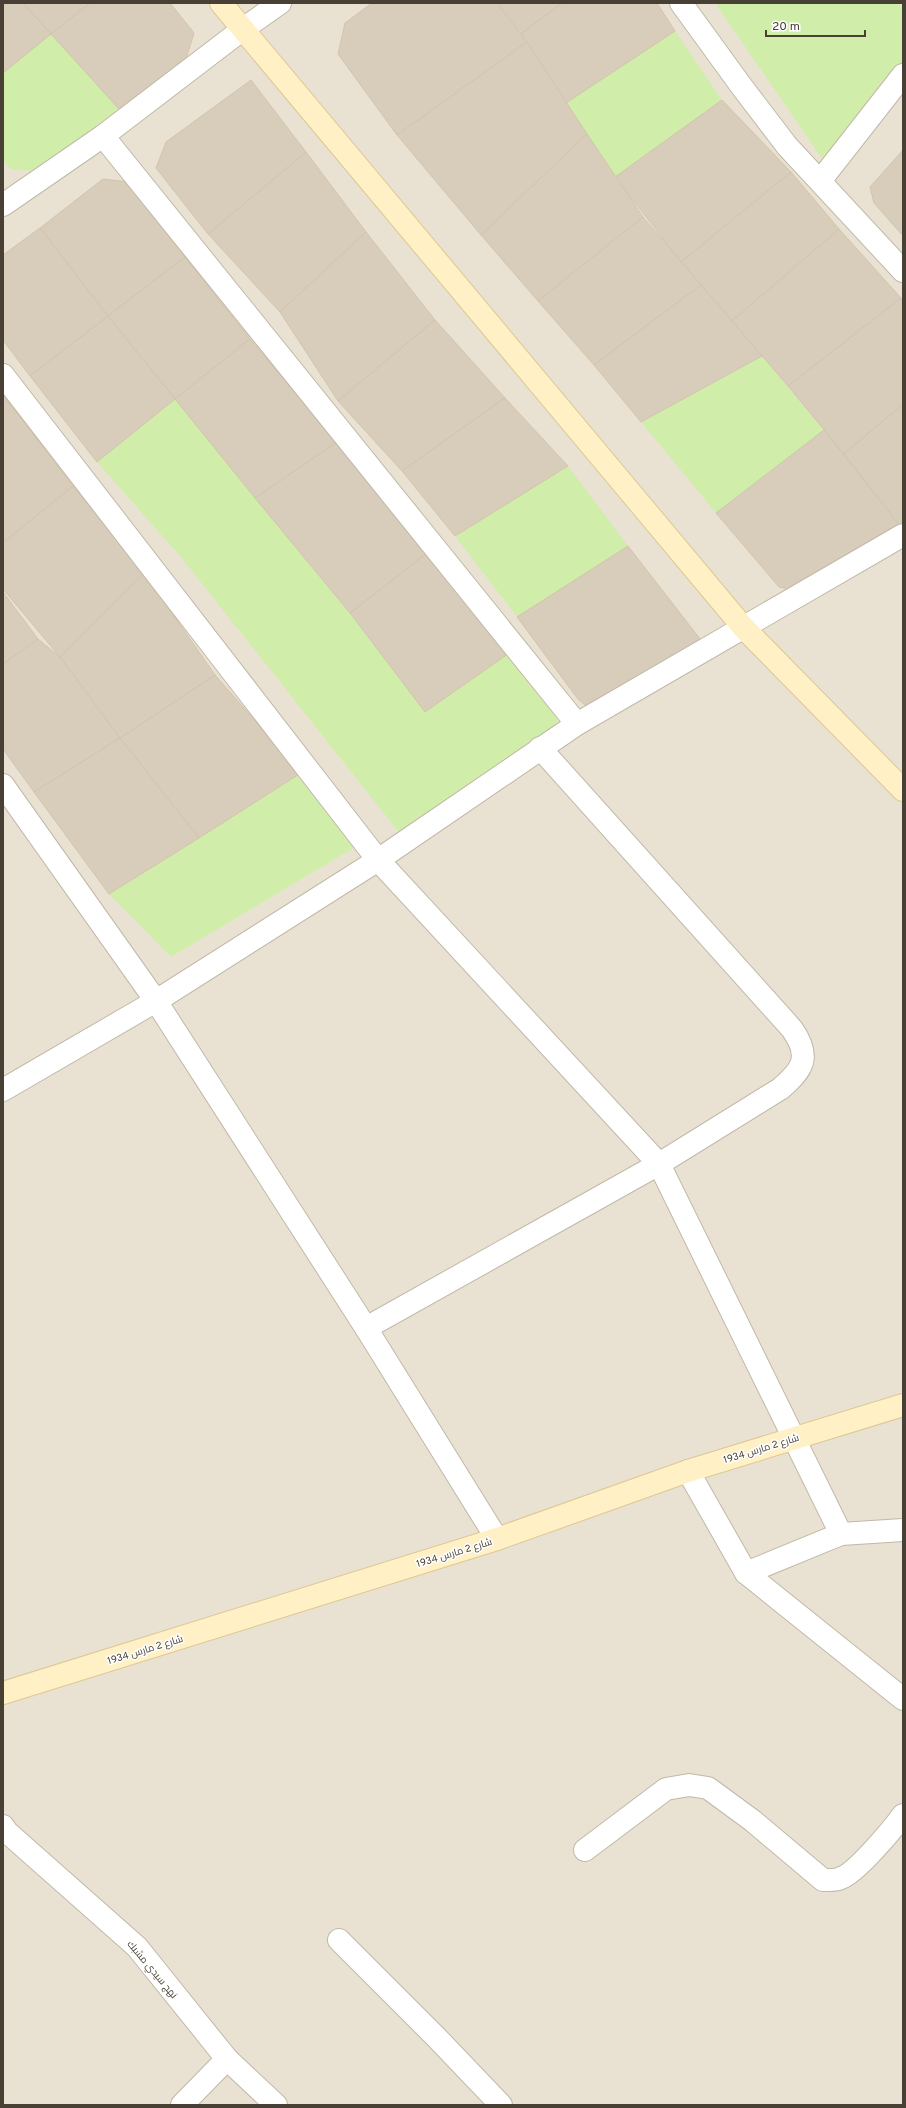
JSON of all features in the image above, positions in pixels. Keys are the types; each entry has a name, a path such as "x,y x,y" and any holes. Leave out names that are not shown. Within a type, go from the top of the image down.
{"street":[{"path":"221,3 743,627 903,790"},
{"path":"5,200 103,136 243,29 280,3"},
{"path":"681,3 787,146 903,271"},
{"path":"820,181 903,75"},
{"path":"103,136 577,724"},
{"path":"3,375 378,860 659,1164 841,1534"},
{"path":"3,1090 156,1001 378,860 577,724 903,534"},
{"path":"366,1328 659,1164 780,1089 796,1075 802,1064 800,1040 540,748"},
{"path":"5,791 156,1001 366,1328 497,1539"},
{"name":"شارع 2 مارس 1934","path":"3,1693 497,1539 688,1471 903,1405"},
{"path":"688,1471 746,1572 903,1698"},
{"path":"746,1572 841,1534 903,1530"},
{"path":"585,1850 666,1789 689,1785 708,1788 753,1821 823,1880 834,1880 843,1878 866,1858 903,1815"},
{"name":"نهج سيدي مشبك","path":"4,1831 136,1946 227,2059 276,2105"},
{"path":"339,1940 436,2037 501,2105"},
{"path":"182,2105 227,2059"}],"shaded area":[{"path":"3,3 903,3 903,2105 3,2105"}],"green space":[{"path":"715,3 903,3 903,69 825,163"},
{"path":"675,31 722,100 615,177 566,103"},
{"path":"51,34 119,109 34,171 11,169 3,160 3,73"},
{"path":"762,356 824,430 716,513 641,422"},
{"path":"175,399 340,601 425,711 508,654 557,718 556,729 402,836 180,556 97,462"},
{"path":"568,466 628,546 517,617 455,536"},
{"path":"301,773 360,844 171,957 109,894"}],"building":[{"path":"3,3 23,3 51,34 3,73"},
{"path":"23,3 90,3 51,34"},
{"path":"90,3 170,3 194,33 185,62 119,109 51,34"},
{"path":"372,3 497,3 527,42 397,135 338,54 345,23"},
{"path":"497,3 562,3 521,34"},
{"path":"562,3 657,3 675,31 566,103 521,34"},
{"path":"527,42 587,134 481,235 397,135"},
{"path":"251,80 306,152 208,234 156,168 166,142"},
{"path":"722,100 791,172 681,262 615,177"},
{"path":"587,134 643,217 538,301 481,235"},
{"path":"903,150 903,236 874,203 870,187"},
{"path":"306,152 366,232 280,312 208,234"},
{"path":"791,172 839,229 732,321 681,262"},
{"path":"103,179 129,182 185,257 108,316 40,228"},
{"path":"643,217 701,285 594,365 538,301"},
{"path":"40,228 108,316 30,376 3,340 3,255"},
{"path":"839,229 901,298 788,386 732,321"},
{"path":"366,232 435,320 338,401 280,312"},
{"path":"185,257 250,339 175,399 108,316"},
{"path":"701,285 762,356 641,422 594,365"},
{"path":"901,298 903,300 903,404 844,454 788,386"},
{"path":"108,316 175,399 97,462 30,376"},
{"path":"435,320 505,398 402,471 338,401"},
{"path":"250,339 337,442 255,498 175,399"},
{"path":"3,395 73,486 3,543"},
{"path":"505,398 568,466 455,536 402,471"},
{"path":"903,404 903,526 901,527 844,454"},
{"path":"824,430 901,527 794,590 779,587 716,513"},
{"path":"337,442 427,553 350,613 255,498"},
{"path":"73,486 144,573 60,657 3,589 3,543"},
{"path":"628,546 704,644 591,710 578,699 517,617"},
{"path":"427,553 508,654 425,712 350,613"},
{"path":"144,573 215,675 120,738 60,657"},
{"path":"3,592 38,639 3,664"},
{"path":"38,639 60,657 120,738 34,792 3,749 3,664"},
{"path":"215,675 301,773 199,838 120,738"},
{"path":"120,738 199,838 109,894 34,792"}]}
